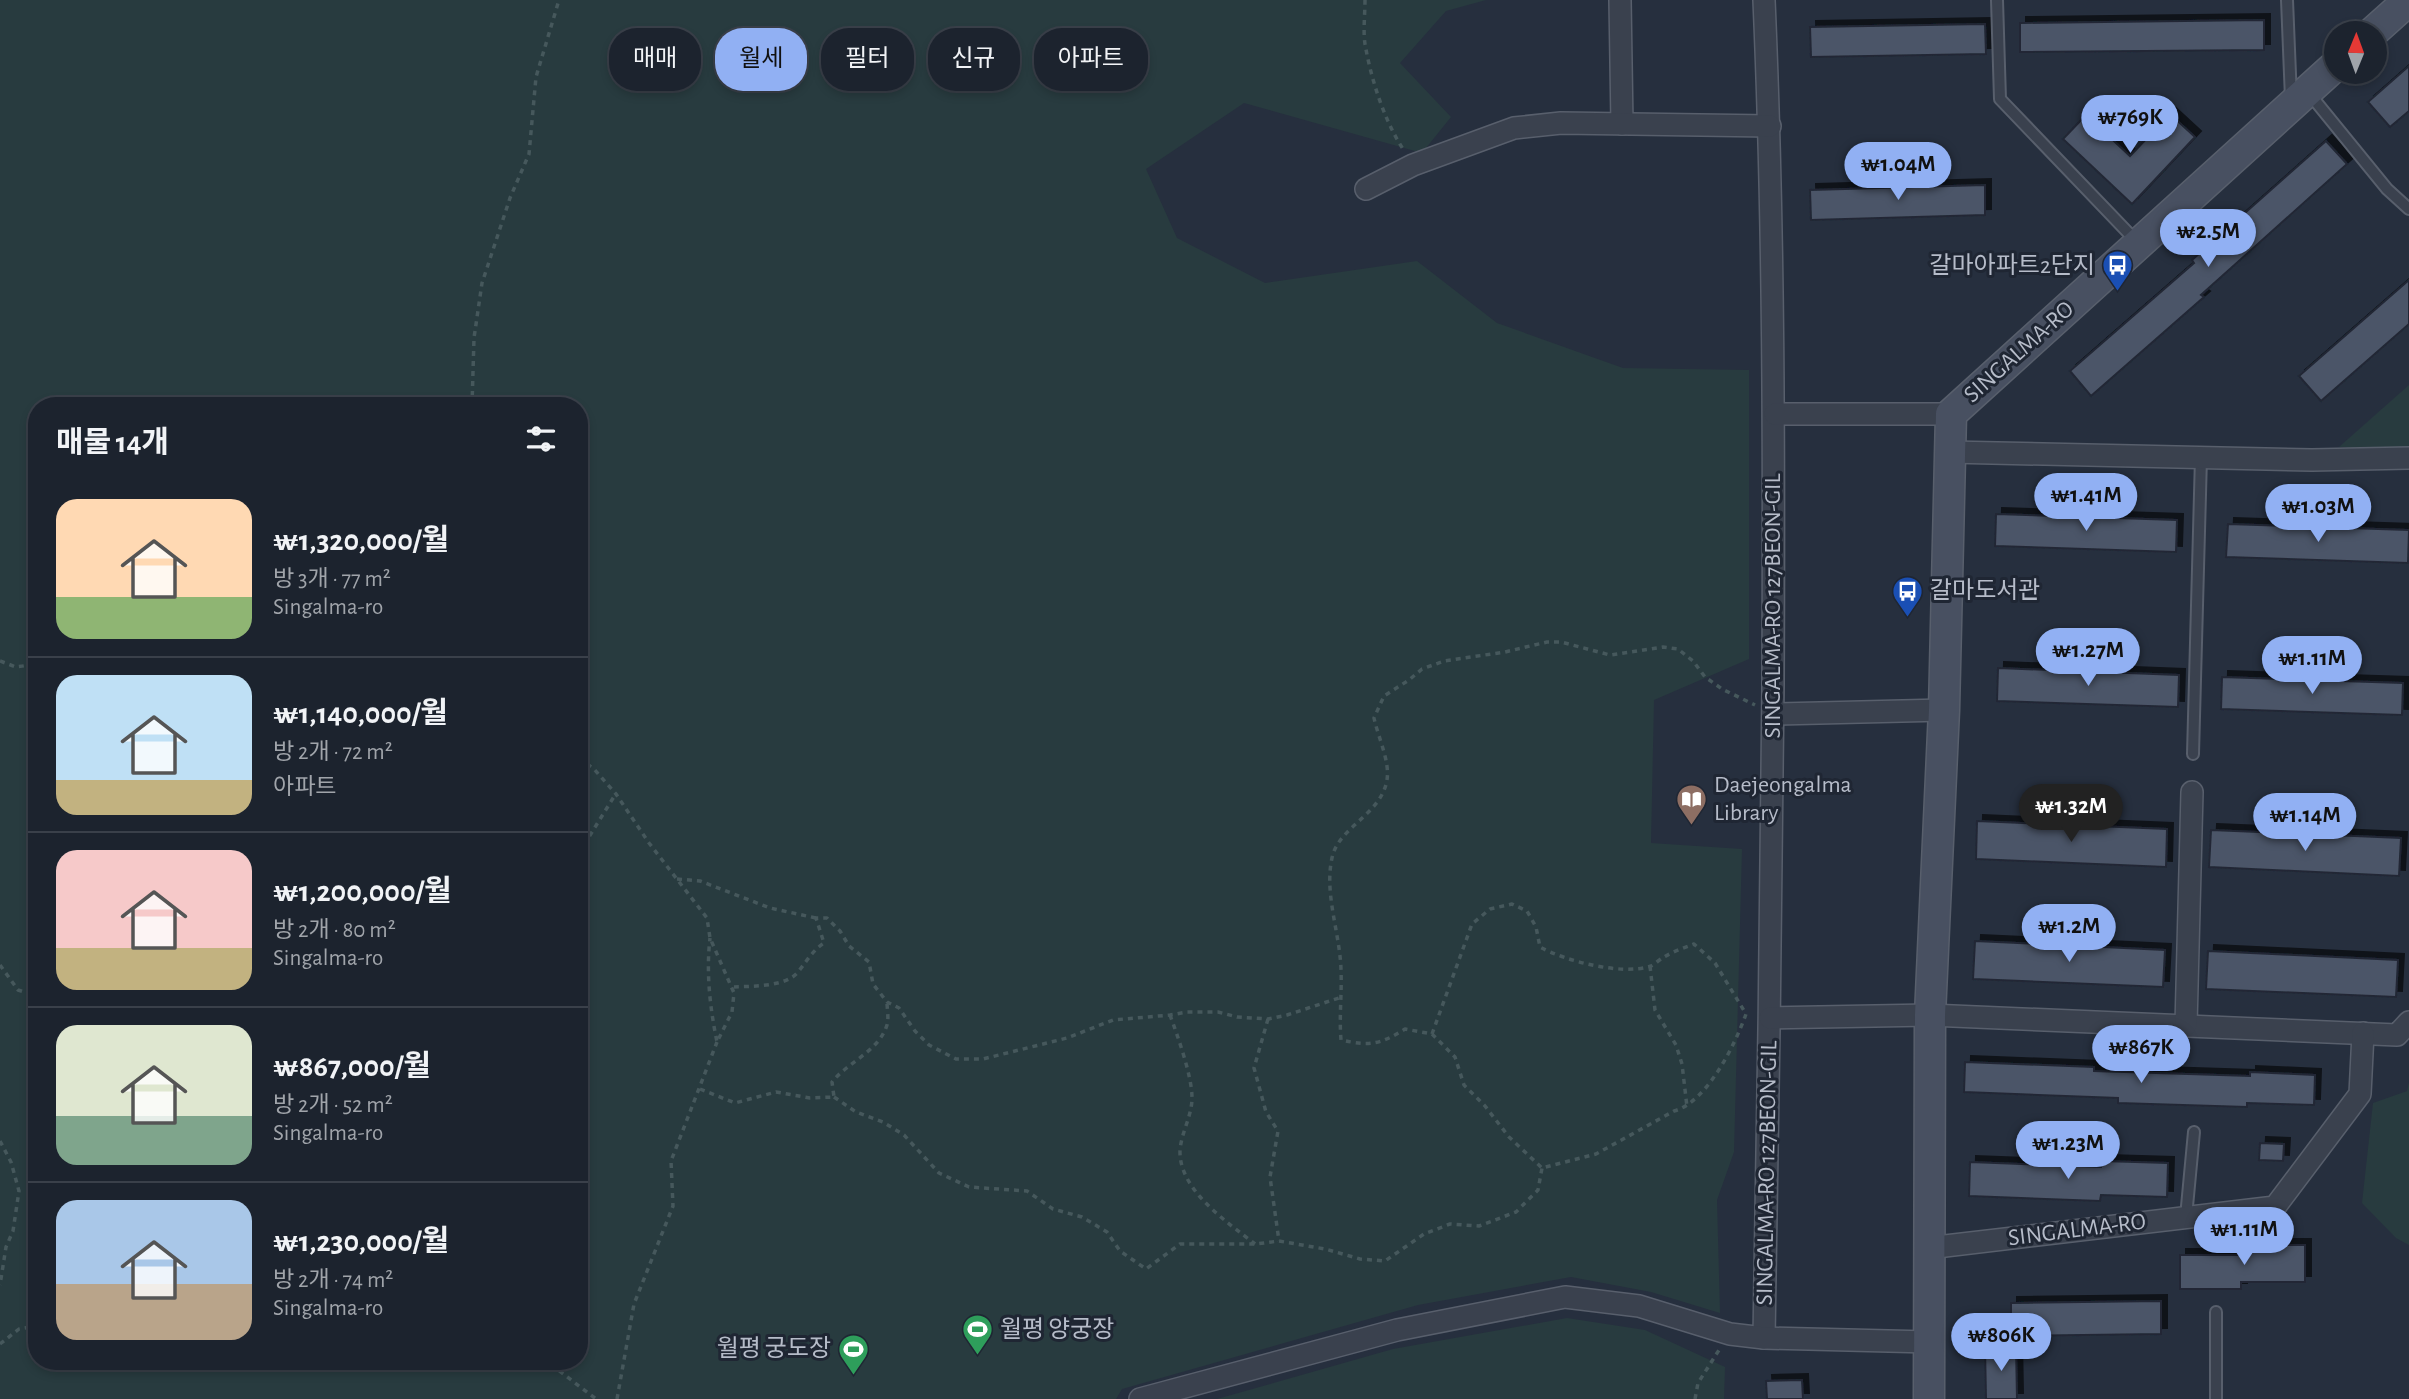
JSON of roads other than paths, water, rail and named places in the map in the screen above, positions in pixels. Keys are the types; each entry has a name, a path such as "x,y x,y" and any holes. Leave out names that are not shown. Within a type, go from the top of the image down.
{"street":[{"path":"1620,0 1622,124"},
{"name":"SINGALMA-RO 127BEON-GIL","path":"1764,0 1770,127 1775,414 1770,1018 1764,1338"},
{"path":"2385,21 2409,0"},
{"name":"SINGALMA-RO","path":"1775,414 1951,414 2324,76"},
{"path":"1366,189 1413,165 1514,128 1561,123 1770,127"},
{"name":"SINGALMA-RO","path":"1929,1399 1930,1015 1944,710 1951,414"},
{"path":"1949,452 2312,460 2409,458"},
{"path":"1773,713 1944,710"},
{"path":"2186,1025 2193,792"},
{"path":"1770,1018 1930,1015 2397,1035 2409,1022"},
{"name":"SINGALMA-RO","path":"1928,1248 2275,1208 2360,1094 2363,1033"},
{"path":"1140,1399 1397,1330 1565,1297 1639,1306 1730,1334 1764,1338 1928,1342"}],"lane":[{"path":"1997,0 2000,99 2140,245"},
{"path":"2287,0 2299,98 2409,209"},
{"path":"2193,754 2201,457"},
{"path":"2186,1217 2194,1132"},
{"path":"2216,1312 2216,1399"}],"place":[{"name":"갈마아파트2단지","path":"2118,293"},
{"name":"갈마도서관","path":"1907,618"},
{"name":"Daejeongalma Library","path":"1691,826"},
{"name":"월평 양궁장","path":"977,1357"},
{"name":"월평 궁도장","path":"854,1376"}]}
